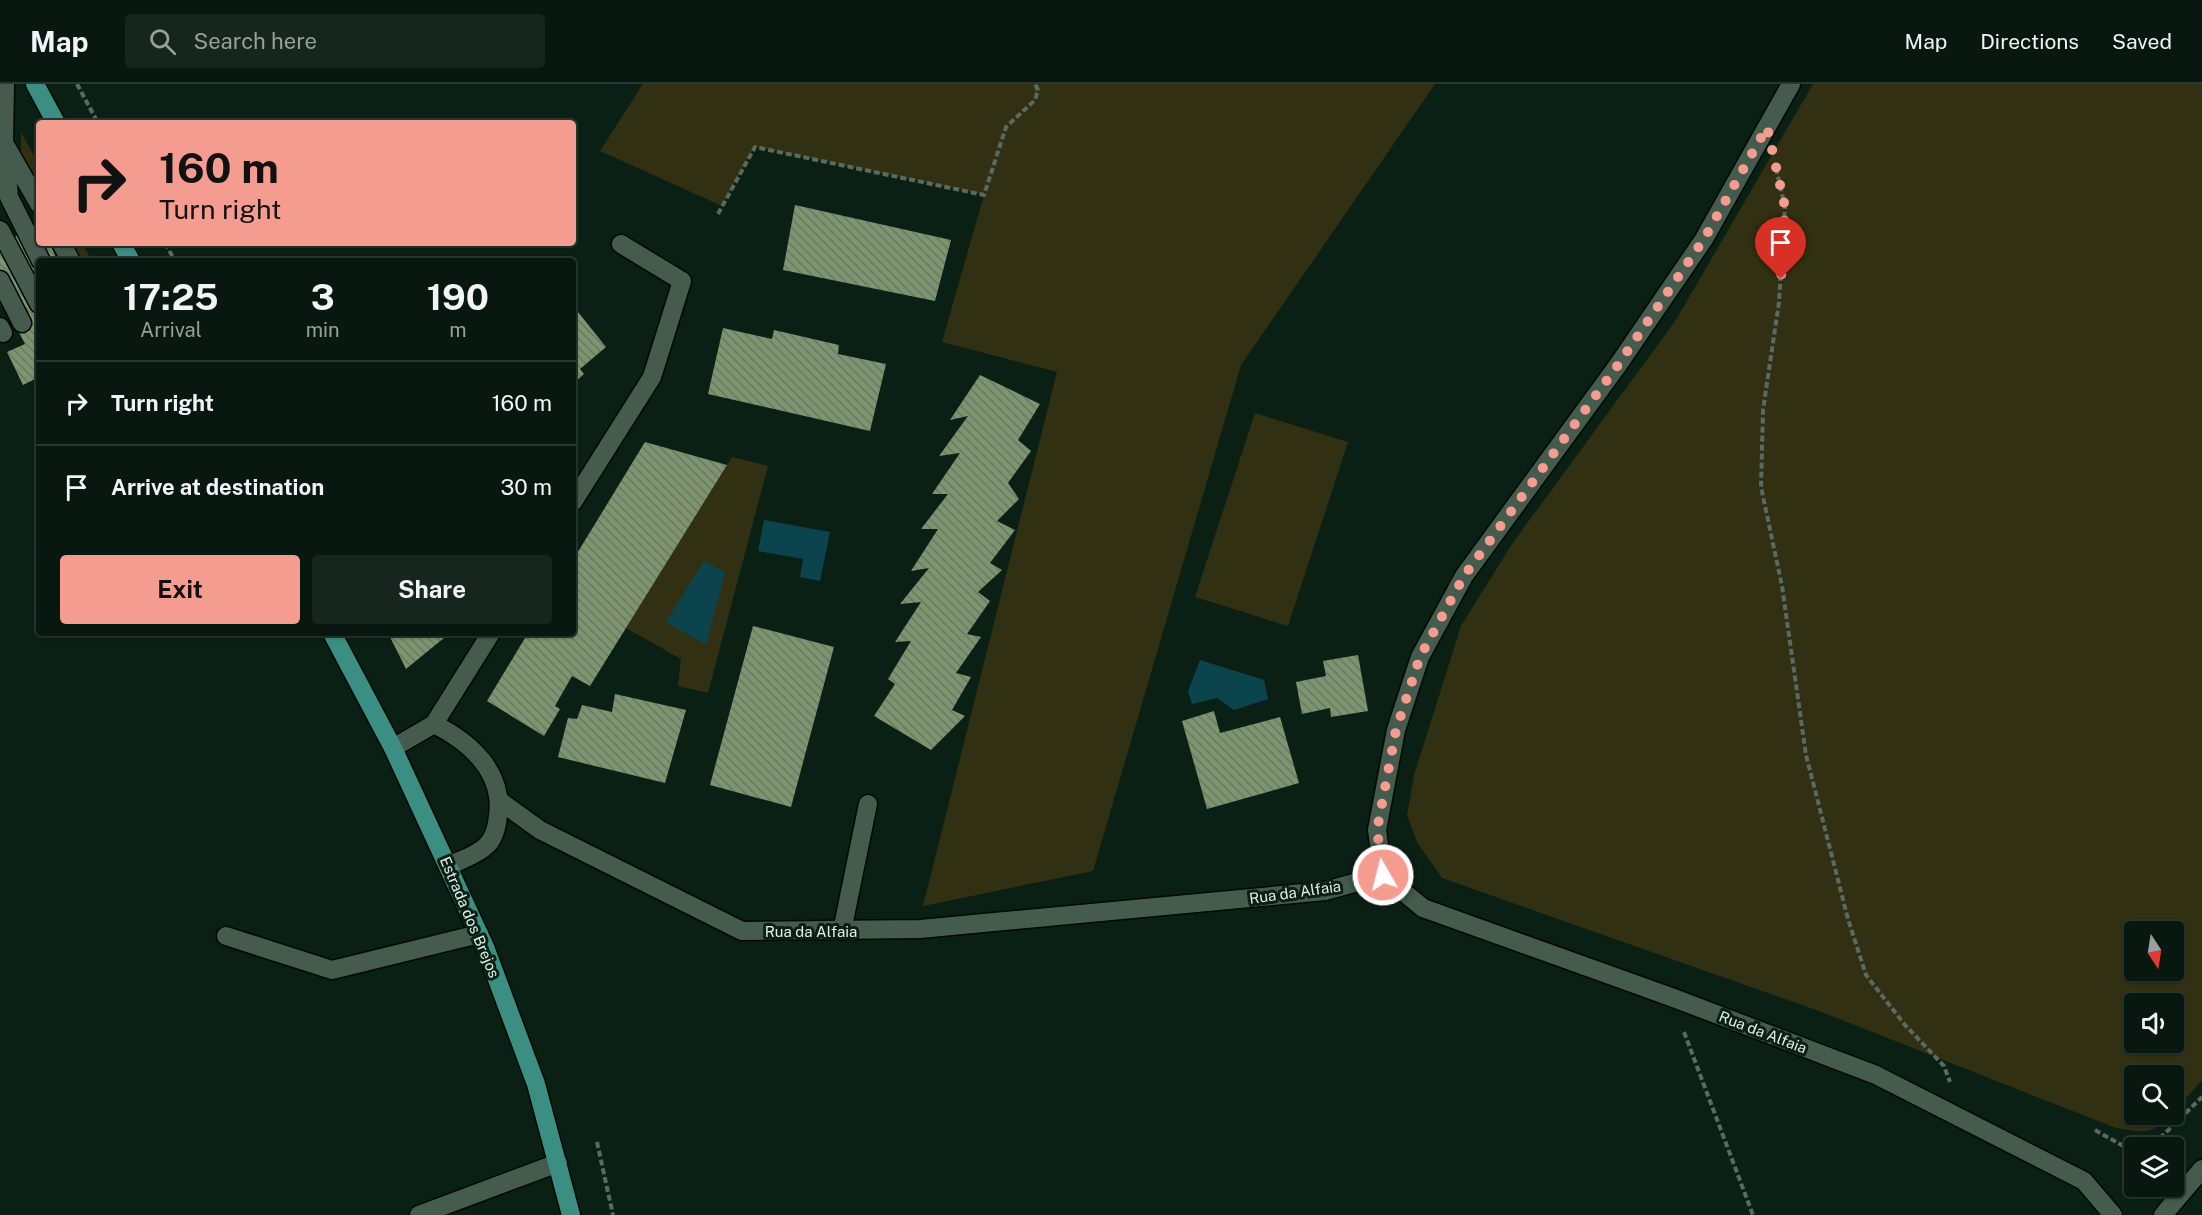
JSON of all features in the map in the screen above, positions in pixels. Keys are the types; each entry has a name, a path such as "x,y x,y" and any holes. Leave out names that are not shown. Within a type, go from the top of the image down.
{"main road":[{"path":"35,84 54,120"},
{"name":"Estrada dos Brejos","path":"334,636 393,748 479,934 536,1084 572,1215"}],"street":[{"path":"1383,875 1377,830 1396,730 1420,657 1464,576 1618,365 1704,239 1791,84"},
{"path":"2,85 9,197 40,258"},
{"path":"4,143 36,199"},
{"path":"0,230 36,298"},
{"path":"576,497 652,377 682,281 621,244"},
{"path":"0,280 10,327 36,316"},
{"path":"393,748 434,724 489,636"},
{"path":"434,724 453,733 487,765 494,779 500,801 496,828 487,846 449,866"},
{"name":"Rua da Alfaia","path":"500,801 540,830 742,931 920,929 1325,891 1383,875 1423,908 1876,1075 2084,1181 2113,1215"},
{"path":"842,931 868,804"},
{"path":"226,936 332,970 479,934"},
{"path":"419,1215 558,1163"},
{"path":"2163,1215 2202,1169"}],"path":[{"path":"77,84 96,120"},
{"path":"718,214 755,147 984,195 1006,127 1035,100 1038,90 1035,84"},
{"path":"1767,127 1785,207 1779,302 1763,411 1761,487 1782,586 1806,755 1848,919 1866,975 1905,1025 1944,1066 1966,1121"},
{"path":"1671,998 1753,1215"},
{"path":"2095,1130 2125,1147 2153,1145 2202,1097"},
{"path":"597,1142 613,1215"}],"shaded area":[{"path":"643,84 1435,84 1241,365 1093,871 923,906 1057,372 942,342 984,195 755,147 722,206 600,151"},
{"path":"1813,84 2202,84 2202,1080 2184,1101 2184,1065 2124,1065 2124,1125 2160,1125 2146,1131 2116,1128 1819,1011 1442,878 1417,842 1407,815 1414,775 1461,626 1512,544 1676,320"},
{"path":"21,132 36,160 36,189 21,161"},
{"path":"67,246 84,246 90,258 82,258 72,255"},
{"path":"1255,413 1348,442 1288,626 1195,597"},
{"path":"732,457 768,466 708,693 678,686 681,659 626,628"}],"water":[{"path":"764,520 830,532 820,581 800,577 803,559 758,551"},
{"path":"704,561 725,572 706,645 666,622"},
{"path":"1200,660 1264,680 1268,699 1234,710 1217,698 1192,704 1188,691"}],"building":[{"path":"795,205 951,240 935,301 783,270"},
{"path":"36,226 36,246 50,246 56,258 36,258 36,378 23,385 7,352 25,344 3,301 0,302 0,244"},
{"path":"578,312 606,347 580,369 584,374 576,381 576,313"},
{"path":"723,328 772,339 774,330 839,345 838,354 886,364 870,431 708,394"},
{"path":"980,375 1040,404 1018,440 1031,451 1008,483 1019,499 997,521 1015,530 990,563 1002,570 978,592 990,601 967,634 981,637 956,673 971,677 952,710 965,716 931,750 874,716 895,684 888,679 911,641 895,642 921,602 900,604 929,568 911,571 938,529 921,529 948,494 932,494 960,453 939,456 968,416 950,420"},
{"path":"645,442 727,465 590,686 572,676 555,706 560,709 544,736 487,701 526,636 576,636 576,555"},
{"path":"753,626 834,647 791,807 710,785"},
{"path":"390,636 446,636 406,669"},
{"path":"1358,655 1368,711 1331,717 1330,708 1302,714 1296,682 1326,676 1323,661"},
{"path":"615,694 686,710 665,783 558,757 568,718 577,719 582,705 612,712"},
{"path":"1214,711 1220,733 1280,717 1299,783 1207,809 1182,721"}],"route":[{"path":"1383,875 1377,830 1396,730 1420,657 1464,576 1618,365 1704,239 1767,127 1785,207 1781,279"}]}
